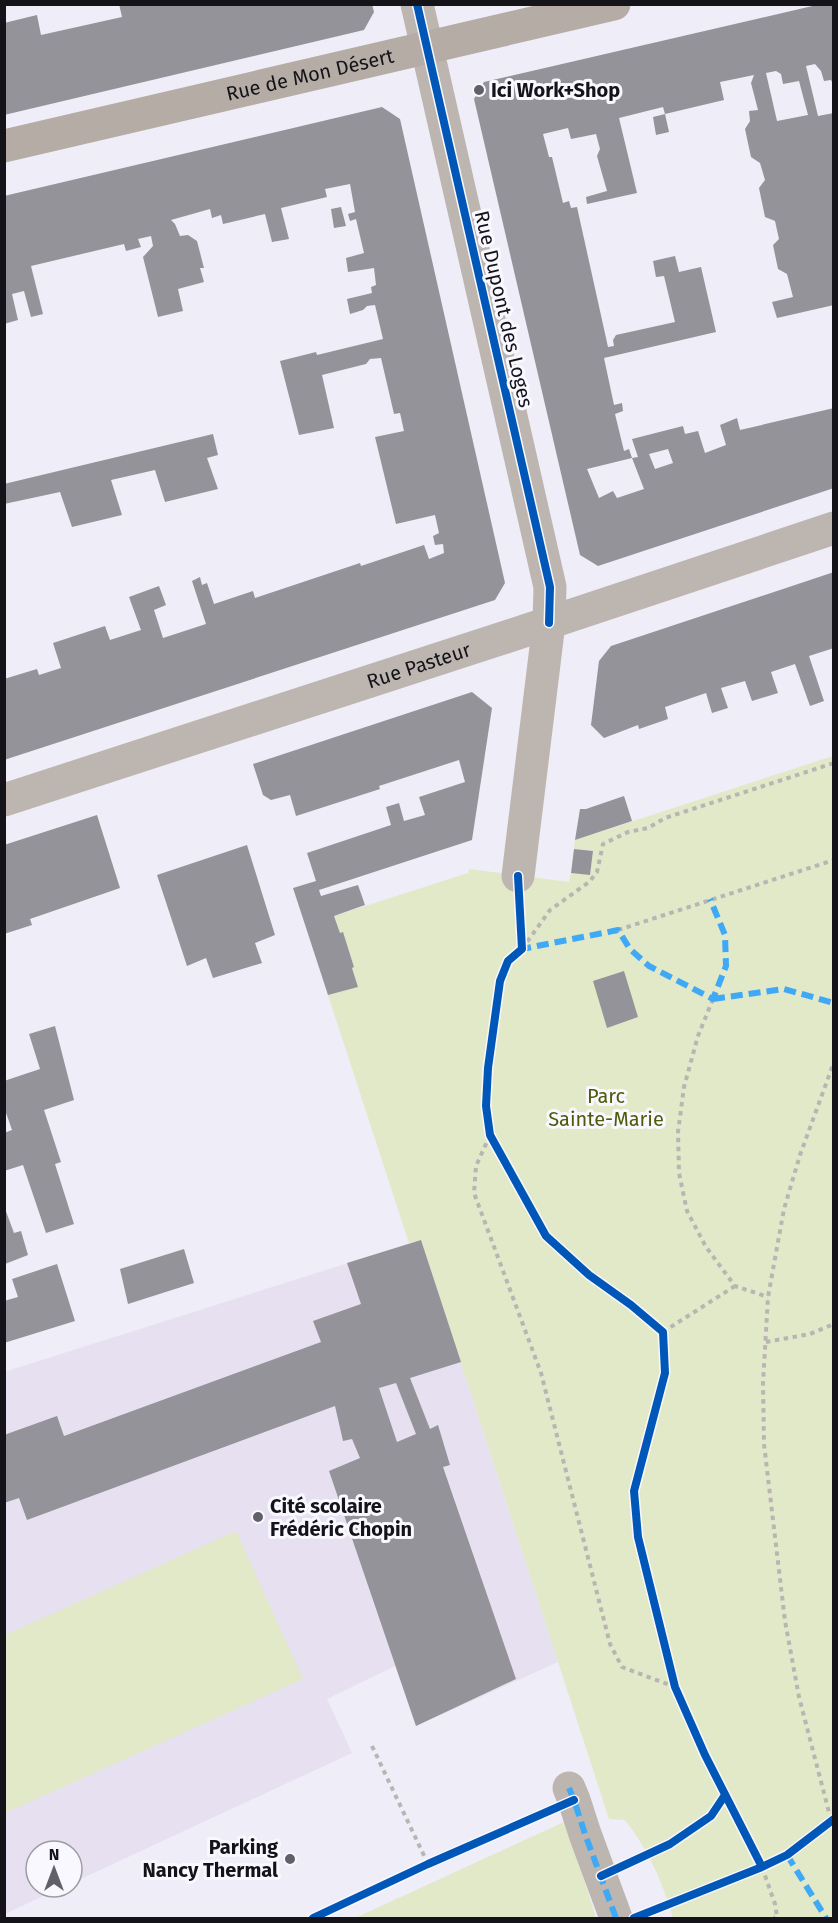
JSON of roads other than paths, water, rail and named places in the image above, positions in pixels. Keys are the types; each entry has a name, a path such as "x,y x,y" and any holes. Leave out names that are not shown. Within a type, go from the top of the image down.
{"main road":[{"name":"Rue de Mon Désert","path":"4,146 614,4"}],"street":[{"name":"Rue Dupont des Loges","path":"417,4 550,587 549,623 518,876"},
{"name":"Rue Pasteur","path":"4,800 834,528"},
{"path":"568,1788 616,1918"}],"place":[{"name":"Ici Work+Shop","path":"479,90"},
{"name":"Cité scolaire Frédéric Chopin","path":"258,1517"},
{"name":"Parking Nancy Thermal","path":"290,1859"}],"park label":[{"name":"Parc Sainte-Marie","path":"606,1108"}]}
